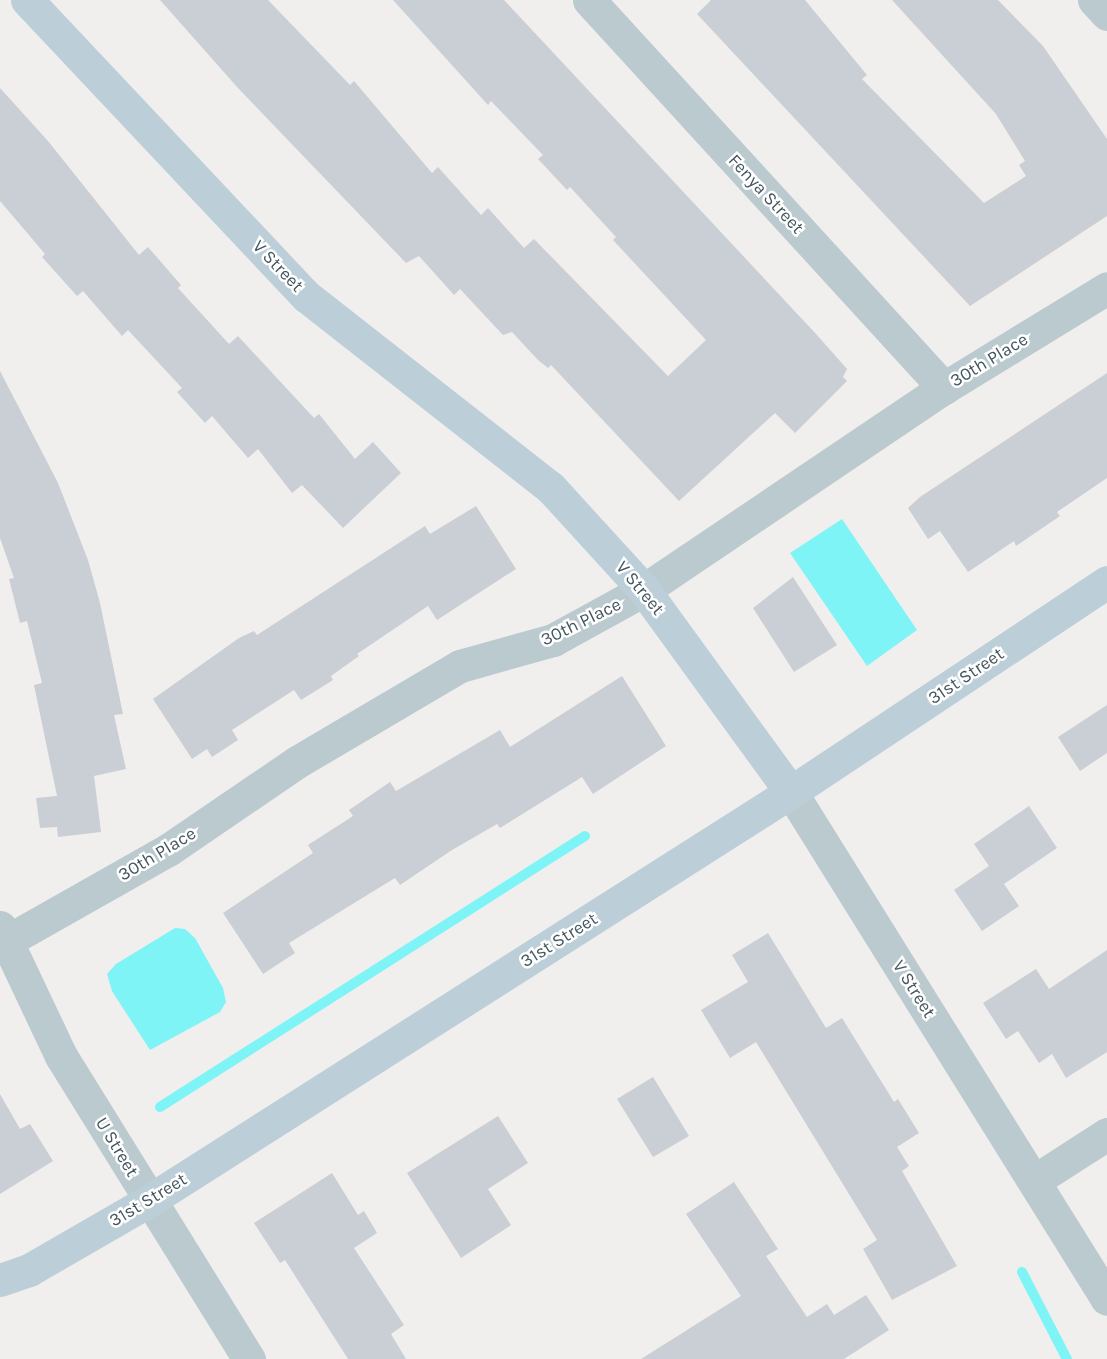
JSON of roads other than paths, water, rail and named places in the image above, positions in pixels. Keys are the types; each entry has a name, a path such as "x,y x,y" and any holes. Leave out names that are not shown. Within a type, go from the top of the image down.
{"street":[{"name":"V Street","path":"27,0 306,296 550,487 644,590 791,792 1107,1299"},
{"name":"Fenya Street","path":"589,0 944,388"},
{"path":"1094,0 1107,14"},
{"name":"30th Place","path":"2,938 168,850 297,762 460,666 553,640 644,590 944,388 1107,288"},
{"name":"31st Street","path":"0,1280 29,1270 150,1200 791,792 1107,582"},
{"name":"U Street","path":"2,938 61,1056 249,1359"},
{"path":"1034,1181 1107,1134"}],"water":[{"path":"842,519 917,630 867,666 790,553"},
{"path":"175,928 185,929 195,938 223,988 226,1002 220,1012 150,1050 112,991 107,974 116,964"}],"waterway":[{"path":"160,1107 585,836"},
{"path":"1022,1272 1067,1359"}]}
